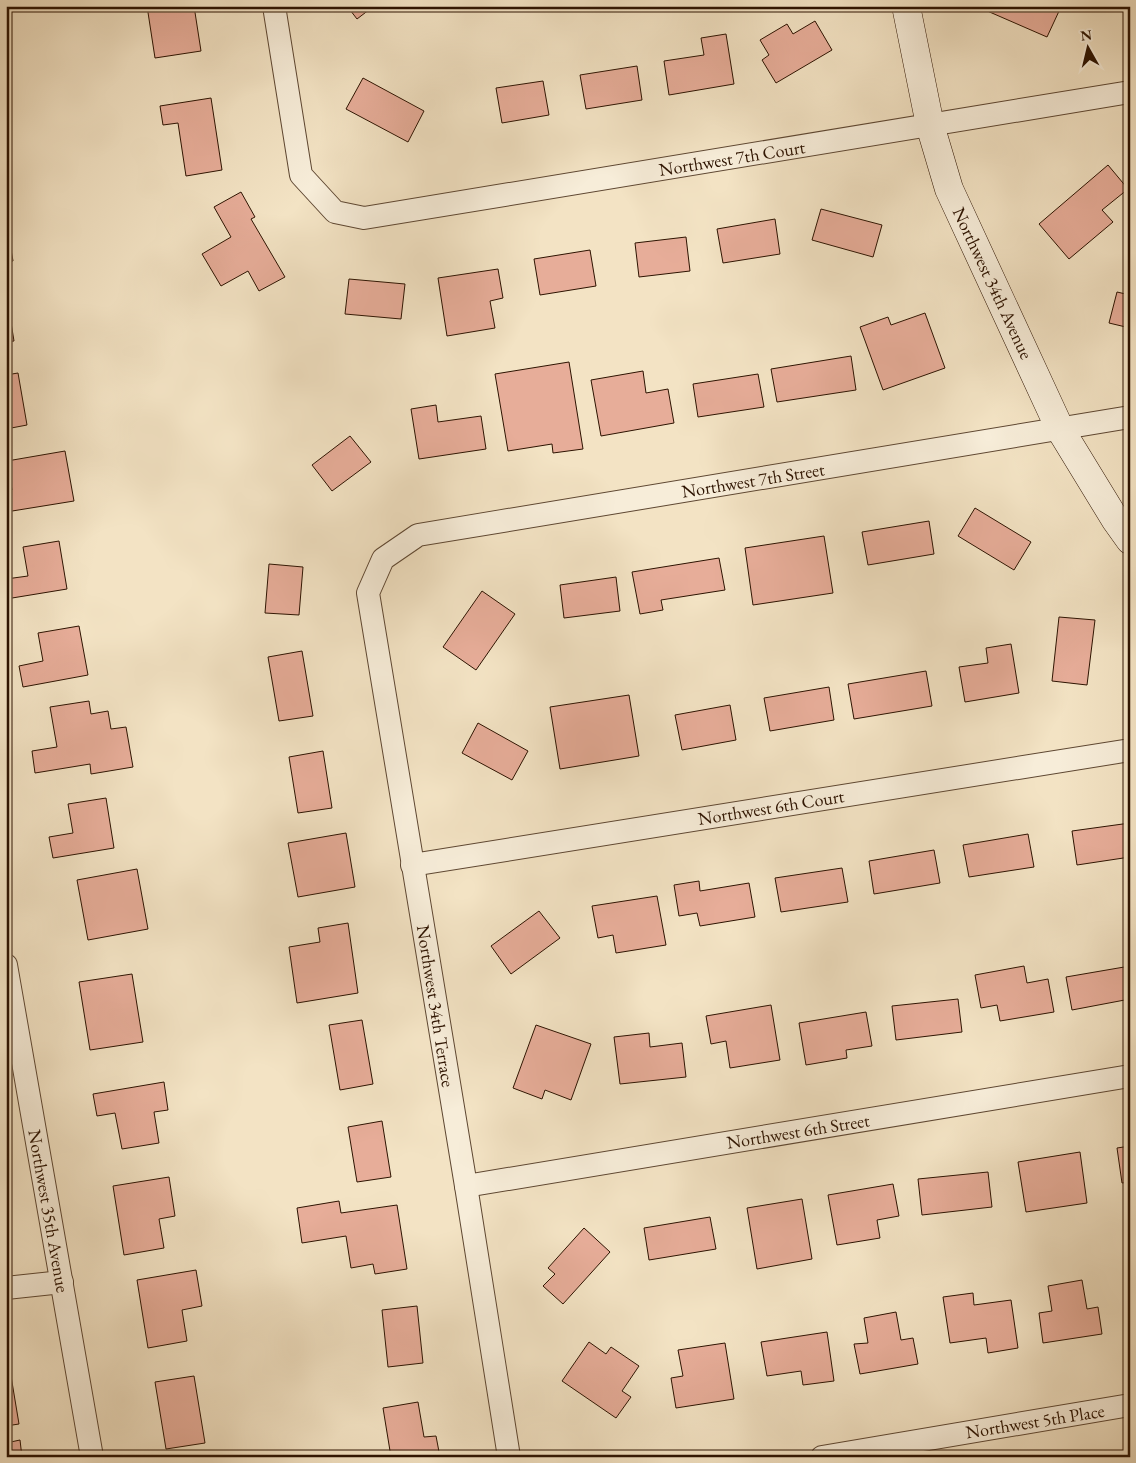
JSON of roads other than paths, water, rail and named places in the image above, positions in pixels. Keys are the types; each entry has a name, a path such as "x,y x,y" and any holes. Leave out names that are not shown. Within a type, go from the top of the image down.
{"street":[{"name":"Northwest 7th Court","path":"274,6 300,175 335,212 364,218 1130,92"},
{"name":"Northwest 34th Avenue","path":"906,6 930,125 949,189 1060,429 1130,540"},
{"name":"Northwest 7th Street","path":"383,559 418,535 1130,417"},
{"name":"Northwest 34th Terrace","path":"383,559 368,593 509,1457"},
{"name":"Northwest 6th Court","path":"412,865 1130,750"},
{"name":"Northwest 35th Avenue","path":"7,974 92,1457"},
{"name":"Northwest 6th Street","path":"466,1186 1130,1076"},
{"path":"6,1288 62,1282"},
{"name":"Northwest 5th Place","path":"822,1457 1130,1406"}]}
